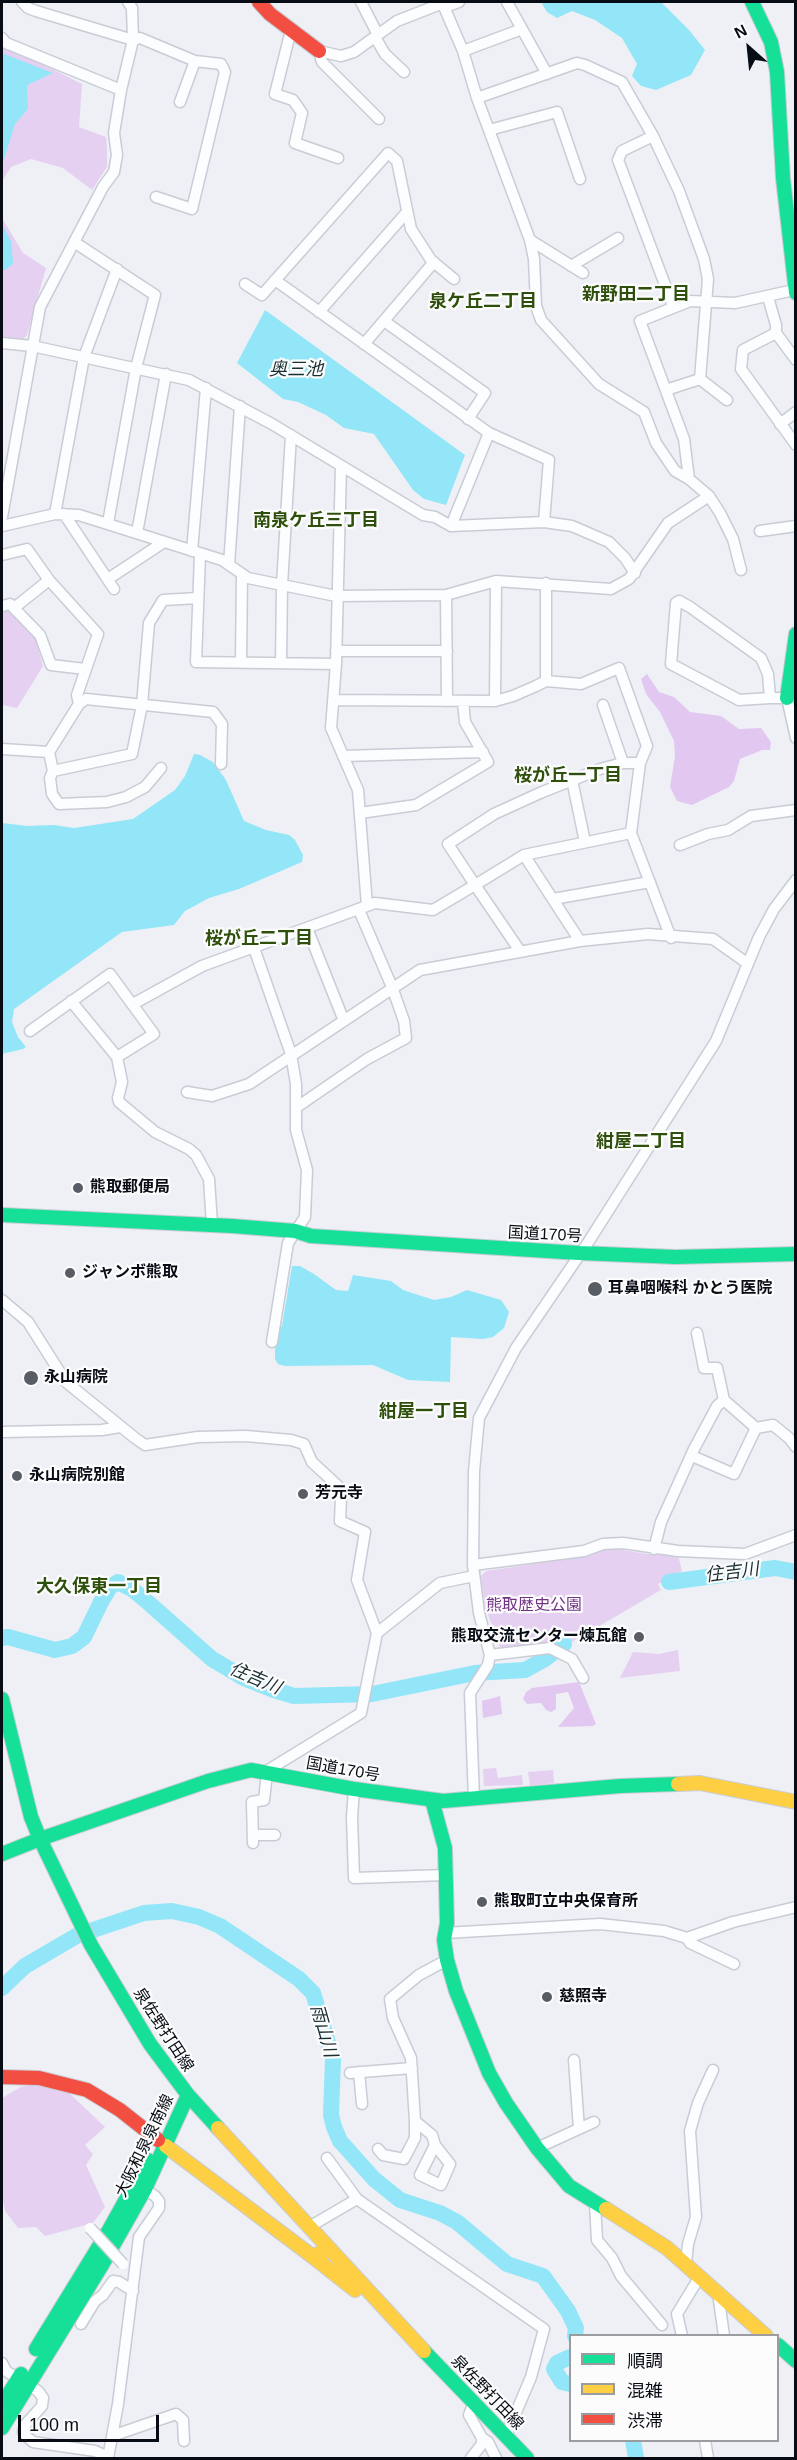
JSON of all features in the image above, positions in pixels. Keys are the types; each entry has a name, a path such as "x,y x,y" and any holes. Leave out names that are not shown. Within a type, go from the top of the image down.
{"main road":[{"path":"259,2 270,14 319,51"},
{"path":"752,2 771,42 777,72 778,122 795,292"},
{"path":"787,698 795,634"},
{"name":"国道170号","path":"2,1215 213,1225 295,1231 311,1236 579,1253 676,1257 795,1254"},
{"name":"国道170号","path":"295,1231 311,1226 683,1244 795,1241"},
{"path":"2,1699 31,1818 39,1839 2,1854"},
{"name":"国道170号","path":"39,1839 251,1770 354,1789 432,1800 700,1783 795,1802"},
{"path":"432,1800 445,1848 447,1960 456,1991 496,2088 537,2148 569,2186 667,2248 764,2334"},
{"name":"泉佐野打田線","path":"39,1839 91,1945 150,2044 188,2096 396,2322 527,2458"},
{"path":"2,2077 39,2078 66,2083 87,2090 120,2110 396,2322"},
{"name":"大阪和泉泉南線","path":"2,2428 23,2382 188,2096"},
{"name":"大阪和泉泉南線","path":"2,2405 23,2382 102,2265 145,2189 162,2143"},
{"path":"312,2256 324,2252 325,2244"},
{"path":"779,2347 795,2361"}],"street":[{"path":"25,5 38,2"},
{"path":"2,517 40,307 103,187 114,172 117,155 114,133 133,40 132,8 128,2"},
{"path":"361,2 385,54 404,72"},
{"path":"379,118 322,62 319,51 341,56 354,52 397,21 443,4 459,2"},
{"path":"507,2 547,74"},
{"path":"443,4 463,51 477,98 530,240 534,259 536,306 541,320 599,384 644,412 656,443 675,471 689,478 709,496 720,513 733,539 741,570"},
{"path":"25,5 133,40 140,38 195,61 221,64 225,72 192,209 156,197"},
{"path":"463,51 522,29"},
{"path":"291,30 275,94 293,100 302,113 295,143 338,158"},
{"path":"2,38 6,43 121,90"},
{"path":"180,102 195,61"},
{"path":"477,98 577,63 585,64 622,82 679,191 704,259 708,279 700,379"},
{"path":"489,130 556,112 580,179"},
{"path":"652,136 622,151 618,160 673,306"},
{"path":"245,284 262,295 388,153 397,161 411,229 434,262 454,279"},
{"path":"319,312 407,212"},
{"path":"571,266 618,238"},
{"path":"530,240 583,273"},
{"path":"74,242 155,295 136,368 108,523"},
{"path":"364,344 434,262"},
{"path":"114,589 59,514 84,357 117,269"},
{"path":"275,280 489,433 549,460 544,522"},
{"path":"689,478 684,439 640,321 673,306 690,302 735,303 795,292"},
{"path":"768,297 776,333 795,360"},
{"path":"384,321 485,393 468,418"},
{"path":"776,333 743,350 741,369 795,445"},
{"path":"2,343 32,346 189,380 291,435 423,515 435,517 451,526 544,522 572,526 591,532 609,542 625,558 635,573"},
{"path":"137,533 166,374"},
{"path":"666,390 700,379"},
{"path":"700,379 727,400"},
{"path":"206,388 196,552 198,598 196,662 336,664"},
{"path":"229,565 240,406"},
{"path":"780,424 795,412"},
{"path":"451,526 489,433"},
{"path":"281,663 282,585 291,435"},
{"path":"297,1107 367,1059 406,1038 404,1021 363,908 358,790 331,728 336,664 341,466"},
{"path":"2,526 59,514 79,515 222,560 248,578 336,596 446,595 496,581 611,589 624,583 635,573 668,523 709,496"},
{"path":"760,531 795,526"},
{"path":"108,579 164,542"},
{"path":"2,555 27,549 49,580 98,634 77,695 79,704"},
{"path":"241,663 242,574"},
{"path":"14,608 49,580"},
{"path":"495,701 496,581"},
{"path":"546,583 546,681"},
{"path":"446,595 447,701"},
{"path":"53,771 132,754 142,705 149,623 163,600 198,598"},
{"path":"770,698 768,674 761,658 690,607 679,601 676,603 671,664 739,700 787,698 795,738"},
{"path":"2,606 10,604 40,635 51,665 85,669"},
{"path":"336,651 447,651"},
{"path":"333,700 495,701 513,696 546,681 581,684 619,668 647,746 640,764 631,833 671,938"},
{"path":"161,768 145,787 126,797 107,802 59,804 52,794 53,771 49,752 79,704 86,699 213,712 222,724 221,764"},
{"path":"360,813 416,805 488,762 465,722 463,701"},
{"path":"603,705 623,763"},
{"path":"2,749 49,752"},
{"path":"343,756 483,752"},
{"path":"520,951 448,844 494,814 572,780 623,763 640,764"},
{"path":"572,780 585,842"},
{"path":"680,845 708,834 728,830 751,816 795,810"},
{"path":"132,1004 202,966 375,903 433,910 524,855 631,833"},
{"path":"524,855 580,941"},
{"path":"474,1798 470,1693 489,1660 479,1613 474,1571 474,1471 479,1418 516,1348 589,1241 716,1041 747,963 774,909 795,880"},
{"path":"553,899 650,882"},
{"path":"307,928 344,1021"},
{"path":"186,1092 212,1096 249,1084 420,970 580,941 648,934 671,938 713,939 747,963"},
{"path":"254,948 291,1054 296,1084 296,1130 307,1170 304,1217 288,1243 272,1342"},
{"path":"30,1031 110,974 154,1034 117,1057"},
{"path":"71,1001 117,1057 122,1082 119,1102 154,1132 189,1149 196,1155 209,1179 213,1225"},
{"path":"2,1300 28,1322 66,1382 145,1445 198,1437 246,1436 291,1440 304,1444 312,1462 338,1486 341,1497 340,1521 365,1532 357,1580 377,1633 361,1713 266,1772 264,1800 252,1802 253,1839 275,1835"},
{"path":"697,1333 704,1368 717,1368 724,1400 756,1428"},
{"path":"654,1549 662,1522 692,1456 717,1407 724,1400"},
{"path":"756,1428 773,1425 789,1438 795,1447"},
{"path":"2,1432 102,1431 120,1427"},
{"path":"692,1456 734,1474 756,1428"},
{"path":"377,1633 440,1583 474,1571 584,1551 603,1544 622,1543 654,1549 745,1554 795,1534"},
{"path":"489,1660 554,1651 572,1659 583,1678"},
{"path":"354,1789 352,1817 354,1878 446,1875"},
{"path":"445,1933 600,1924 664,1931 687,1938 733,1922 795,1907"},
{"path":"687,1938 690,1943 734,1964"},
{"path":"378,2149 383,2155 404,2159 415,2138 411,2058 393,2018 390,1998 419,1975 447,1960"},
{"path":"574,2060 579,2129"},
{"path":"362,2104 355,2072 412,2068"},
{"path":"686,2263 696,2217 690,2131 698,2103 712,2070"},
{"path":"415,2121 432,2135 435,2145"},
{"path":"537,2148 594,2122"},
{"path":"327,2158 357,2199 544,2329 531,2377 506,2436"},
{"path":"2,2363 6,2370 38,2391 43,2398 42,2406 25,2424 23,2432 27,2437 33,2442 95,2451 108,2458 139,2236 159,2208 159,2201 145,2189"},
{"path":"309,2227 357,2199"},
{"path":"595,2204 597,2241 612,2258 621,2276 662,2325"},
{"path":"90,2228 123,2264 136,2267"},
{"path":"682,2334 677,2314 700,2276"},
{"path":"81,2324 95,2301 104,2295 113,2281 133,2291"},
{"path":"718,2293 724,2334"},
{"path":"474,2402 469,2415 496,2458"},
{"path":"112,2436 176,2414 183,2420 184,2441"},
{"path":"471,2458 482,2444 482,2438"},
{"path":"705,2442 708,2458"}],"green space":[{"path":"2,44 82,84 79,127 106,137 107,147 107,167 92,190 63,168 31,159 11,167 2,181"},
{"path":"2,218 23,253 46,268 27,335 20,342 2,340"},
{"path":"2,609 10,611 36,640 43,666 17,708 2,705"},
{"name":"熊取歴史公園","path":"617,1549 647,1554 678,1555 682,1571 658,1584 661,1590 565,1646 563,1642 555,1646 501,1649 485,1607 481,1576 486,1571 589,1556 603,1550"},
{"path":"678,1650 680,1671 620,1678 633,1652 659,1654"},
{"path":"496,1768 498,1778 522,1775 523,1785 484,1786 483,1769"},
{"path":"553,1770 554,1783 530,1786 528,1772"},
{"path":"34,2084 66,2090 105,2127 85,2145 93,2154 86,2165 105,2207 93,2223 45,2236 36,2227 18,2228 5,2211 2,2195 2,2098 21,2087"}],"shaded area":[{"path":"647,674 659,692 674,697 690,712 721,716 739,729 761,728 771,742 770,750 762,750 740,759 734,781 729,787 692,805 677,801 670,787 675,756 674,741 660,712 646,694 641,679"},
{"path":"579,1682 596,1724 593,1726 558,1727 574,1708 568,1692 556,1694 556,1709 551,1712 546,1710 541,1703 527,1704 523,1699 526,1692 532,1688"},
{"path":"500,1696 502,1714 483,1718 482,1701"}],"water":[{"path":"541,2 661,2 705,50 691,75 656,90 641,86 632,76 637,64 622,38 595,20 572,11 557,18 547,12"},
{"path":"2,53 53,73 27,85 28,109 15,124 2,166"},
{"path":"2,224 11,241 13,264 2,272"},
{"name":"奥三池","path":"265,310 465,455 446,505 424,499 413,490 374,434 344,428 326,415 298,402 283,399 237,363"},
{"path":"194,754 213,762 226,780 244,821 266,830 289,835 295,840 303,855 302,862 239,889 209,898 185,911 174,925 122,932 14,1009 12,1022 18,1037 26,1047 2,1054 2,823 74,828 133,819 175,790 185,776"},
{"path":"292,1266 300,1266 336,1290 348,1291 353,1275 391,1281 403,1290 434,1300 451,1297 467,1290 501,1300 509,1312 504,1328 493,1337 483,1339 451,1337 450,1382 408,1380 373,1365 285,1366 278,1364 275,1359 275,1350 278,1331 282,1326"}],"waterway":[{"name":"住吉川","path":"669,1582 775,1568 796,1572"},
{"name":"住吉川","path":"2,1638 8,1637 55,1650 72,1646 84,1637 110,1587 118,1582 132,1589 212,1659 244,1678 294,1696 372,1694 475,1673 525,1670 545,1659 564,1644"},
{"name":"雨山川","path":"2,1988 25,1966 78,1935 144,1913 172,1911 199,1917 220,1926 299,1979 313,1993 333,2059 331,2115 340,2141 374,2179 400,2200 440,2213 457,2222 507,2264 543,2276 568,2311 576,2328 575,2334"},
{"name":"雨山川","path":"569,2357 557,2363 554,2369 562,2382 569,2384"},
{"name":"雨山川","path":"633,2442 636,2458"}],"traffic: fast":[{"path":"752,2 771,42 777,72 783,178 796,293"},
{"path":"787,698 796,634"},
{"path":"2,1215 232,1226 295,1231 311,1236 579,1253 676,1257 796,1254"},
{"path":"2,1699 31,1817 40,1839 208,1781 251,1770 354,1789 443,1801 620,1786 678,1784"},
{"path":"432,1800 445,1848 447,1923 444,1940 447,1960 456,1991 489,2073 506,2103 537,2148 569,2186 606,2209"},
{"path":"2,1854 40,1839 91,1945 150,2044 188,2095 218,2128"},
{"path":"2,2428 102,2265 145,2189 188,2095"},
{"path":"36,2349 109,2230 148,2160"},
{"path":"779,2346 796,2361"},
{"path":"424,2351 527,2458"},
{"path":"2,2405 21,2374"}],"traffic: slow":[{"path":"678,1784 700,1783 796,1802"},
{"path":"218,2128 424,2351"},
{"path":"166,2146 312,2256 324,2252 325,2244"},
{"path":"606,2209 667,2248 764,2334"},
{"path":"312,2256 355,2290"}],"traffic: jam":[{"path":"259,2 270,14 319,51"},
{"path":"2,2077 39,2078 87,2090 120,2110 158,2140"}],"place":[{"name":"熊取郵便局","path":"78,1188"},
{"name":"ジャンボ熊取","path":"70,1273"},
{"name":"耳鼻咽喉科 かとう医院","path":"595,1289"},
{"name":"永山病院","path":"31,1378"},
{"name":"永山病院別館","path":"17,1476"},
{"name":"芳元寺","path":"303,1494"},
{"name":"熊取交流センター煉瓦館","path":"639,1637"},
{"name":"熊取町立中央保育所","path":"482,1902"},
{"name":"慈照寺","path":"547,1997"}],"district":[{"name":"新野田二丁目","path":"636,295"},
{"name":"泉ケ丘二丁目","path":"483,302"},
{"name":"南泉ケ丘三丁目","path":"316,521"},
{"name":"桜が丘一丁目","path":"568,776"},
{"name":"桜が丘二丁目","path":"259,939"},
{"name":"紺屋二丁目","path":"641,1142"},
{"name":"紺屋一丁目","path":"424,1412"},
{"name":"大久保東一丁目","path":"99,1587"}]}
